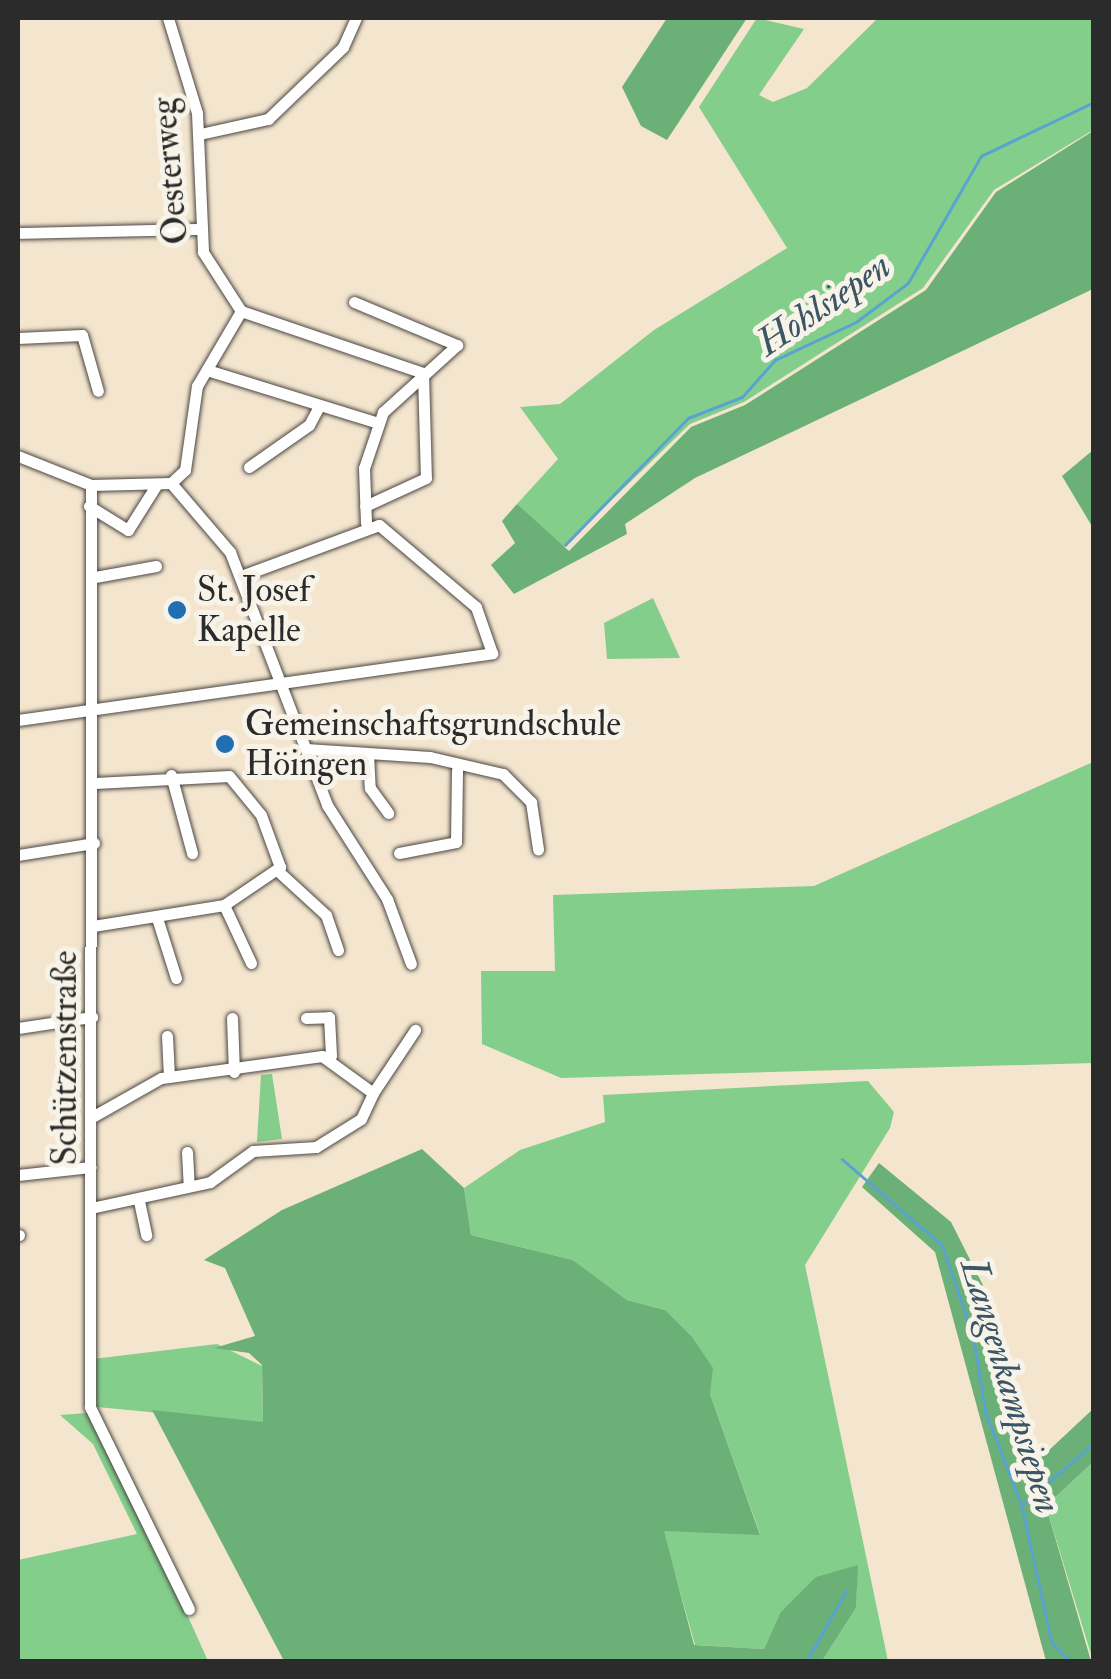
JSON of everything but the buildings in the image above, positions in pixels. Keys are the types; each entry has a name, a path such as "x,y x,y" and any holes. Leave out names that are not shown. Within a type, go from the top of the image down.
{"street":[{"name":"Oesterweg","path":"168,18 200,134 201,229 210,272 241,311"},
{"path":"200,134 261,124 343,46 356,18"},
{"path":"18,233 201,229"},
{"path":"354,302 458,345 423,373 378,423 364,468 366,523"},
{"path":"18,456 92,485 171,483 184,470 207,370 241,311 423,373"},
{"path":"18,338 82,334 98,392"},
{"path":"207,370 378,423"},
{"path":"366,506 426,478 423,373"},
{"path":"249,467 309,426 319,406"},
{"path":"171,483 184,508 226,542 306,749 411,964"},
{"path":"89,506 128,530 157,484"},
{"name":"Schützenstraße","path":"92,485 89,506 95,577 96,706 90,1407 189,1609"},
{"path":"18,720 278,678 414,671 492,653 476,607 390,530 366,523 241,576"},
{"path":"95,577 156,566"},
{"path":"306,749 430,757 457,770 518,782 535,813 538,849"},
{"path":"368,754 370,788 388,813"},
{"path":"400,853 456,842 457,770"},
{"path":"95,783 217,772 238,782 270,833 279,872 326,915 338,950"},
{"path":"171,775 192,853"},
{"path":"18,855 94,843"},
{"path":"93,926 224,905 279,872"},
{"path":"224,905 251,963"},
{"path":"157,918 176,978"},
{"path":"18,1028 92,1017"},
{"path":"306,1018 329,1017 331,1056 373,1093"},
{"path":"232,1018 234,1072"},
{"path":"91,1208 140,1201 216,1179 253,1151 328,1141 361,1119 373,1093 415,1030"},
{"path":"167,1036 169,1077"},
{"path":"92,1117 169,1077 234,1072 331,1056"},
{"path":"188,1152 189,1186"},
{"path":"18,1175 92,1166"},
{"path":"140,1201 146,1235"}],"green space":[{"path":"667,18 747,18 667,140 641,126 622,87"},
{"path":"757,18 804,29 759,95 773,102 807,88 878,18 1093,18 1093,130 994,190 923,288 744,402 690,424 559,551 517,504 558,459 520,407 560,404 654,330 787,248 699,107"},
{"path":"1093,131 1093,289 695,478 625,524 627,534 514,594 491,565 515,543 502,521 517,504 569,551 691,427 745,405 926,290 996,192"},
{"path":"1093,450 1093,528 1062,476"},
{"path":"653,598 680,658 607,659 604,623"},
{"path":"1093,762 1093,1063 561,1078 482,1044 481,971 555,971 553,895 814,886"},
{"path":"272,1074 282,1139 257,1142 261,1075"},
{"path":"868,1081 894,1112 890,1128 805,1265 888,1661 822,1661 856,1608 857,1566 780,1613 764,1649 695,1645 663,1530 760,1534 710,1394 665,1310 627,1300 573,1260 471,1235 464,1188 520,1150 605,1122 603,1095"},
{"path":"422,1149 464,1188 471,1235 573,1260 627,1300 665,1310 692,1337 713,1368 710,1394 760,1535 664,1531 694,1645 764,1649 780,1613 816,1577 858,1565 856,1608 822,1661 284,1661 152,1410 263,1422 262,1365 249,1353 214,1348 255,1336 225,1268 204,1260 282,1210"},
{"path":"879,1163 951,1222 995,1309 1000,1395 1032,1466 1093,1409 1093,1462 1046,1506 1091,1661 1046,1661 935,1252 862,1187"},
{"path":"217,1344 262,1366 263,1423 97,1407 93,1359"},
{"path":"87,1413 208,1661 18,1662 18,1560 137,1534 93,1444 60,1415"},
{"path":"1093,1462 1093,1661 1046,1506"}],"waterway":[{"name":"Hohlsiepen","path":"565,545 688,418 742,397 775,360 856,322 908,283 981,156 1094,102"},
{"name":"Langenkampsiepen","path":"842,1159 942,1245 973,1335 986,1413 1022,1506 1052,1643 1072,1662"},
{"path":"1024,1504 1094,1443"},
{"path":"806,1662 846,1591"}],"place":[{"name":"St. Josef Kapelle","path":"177,610"},
{"name":"Gemeinschaftsgrundschule Höingen","path":"225,744"}]}
